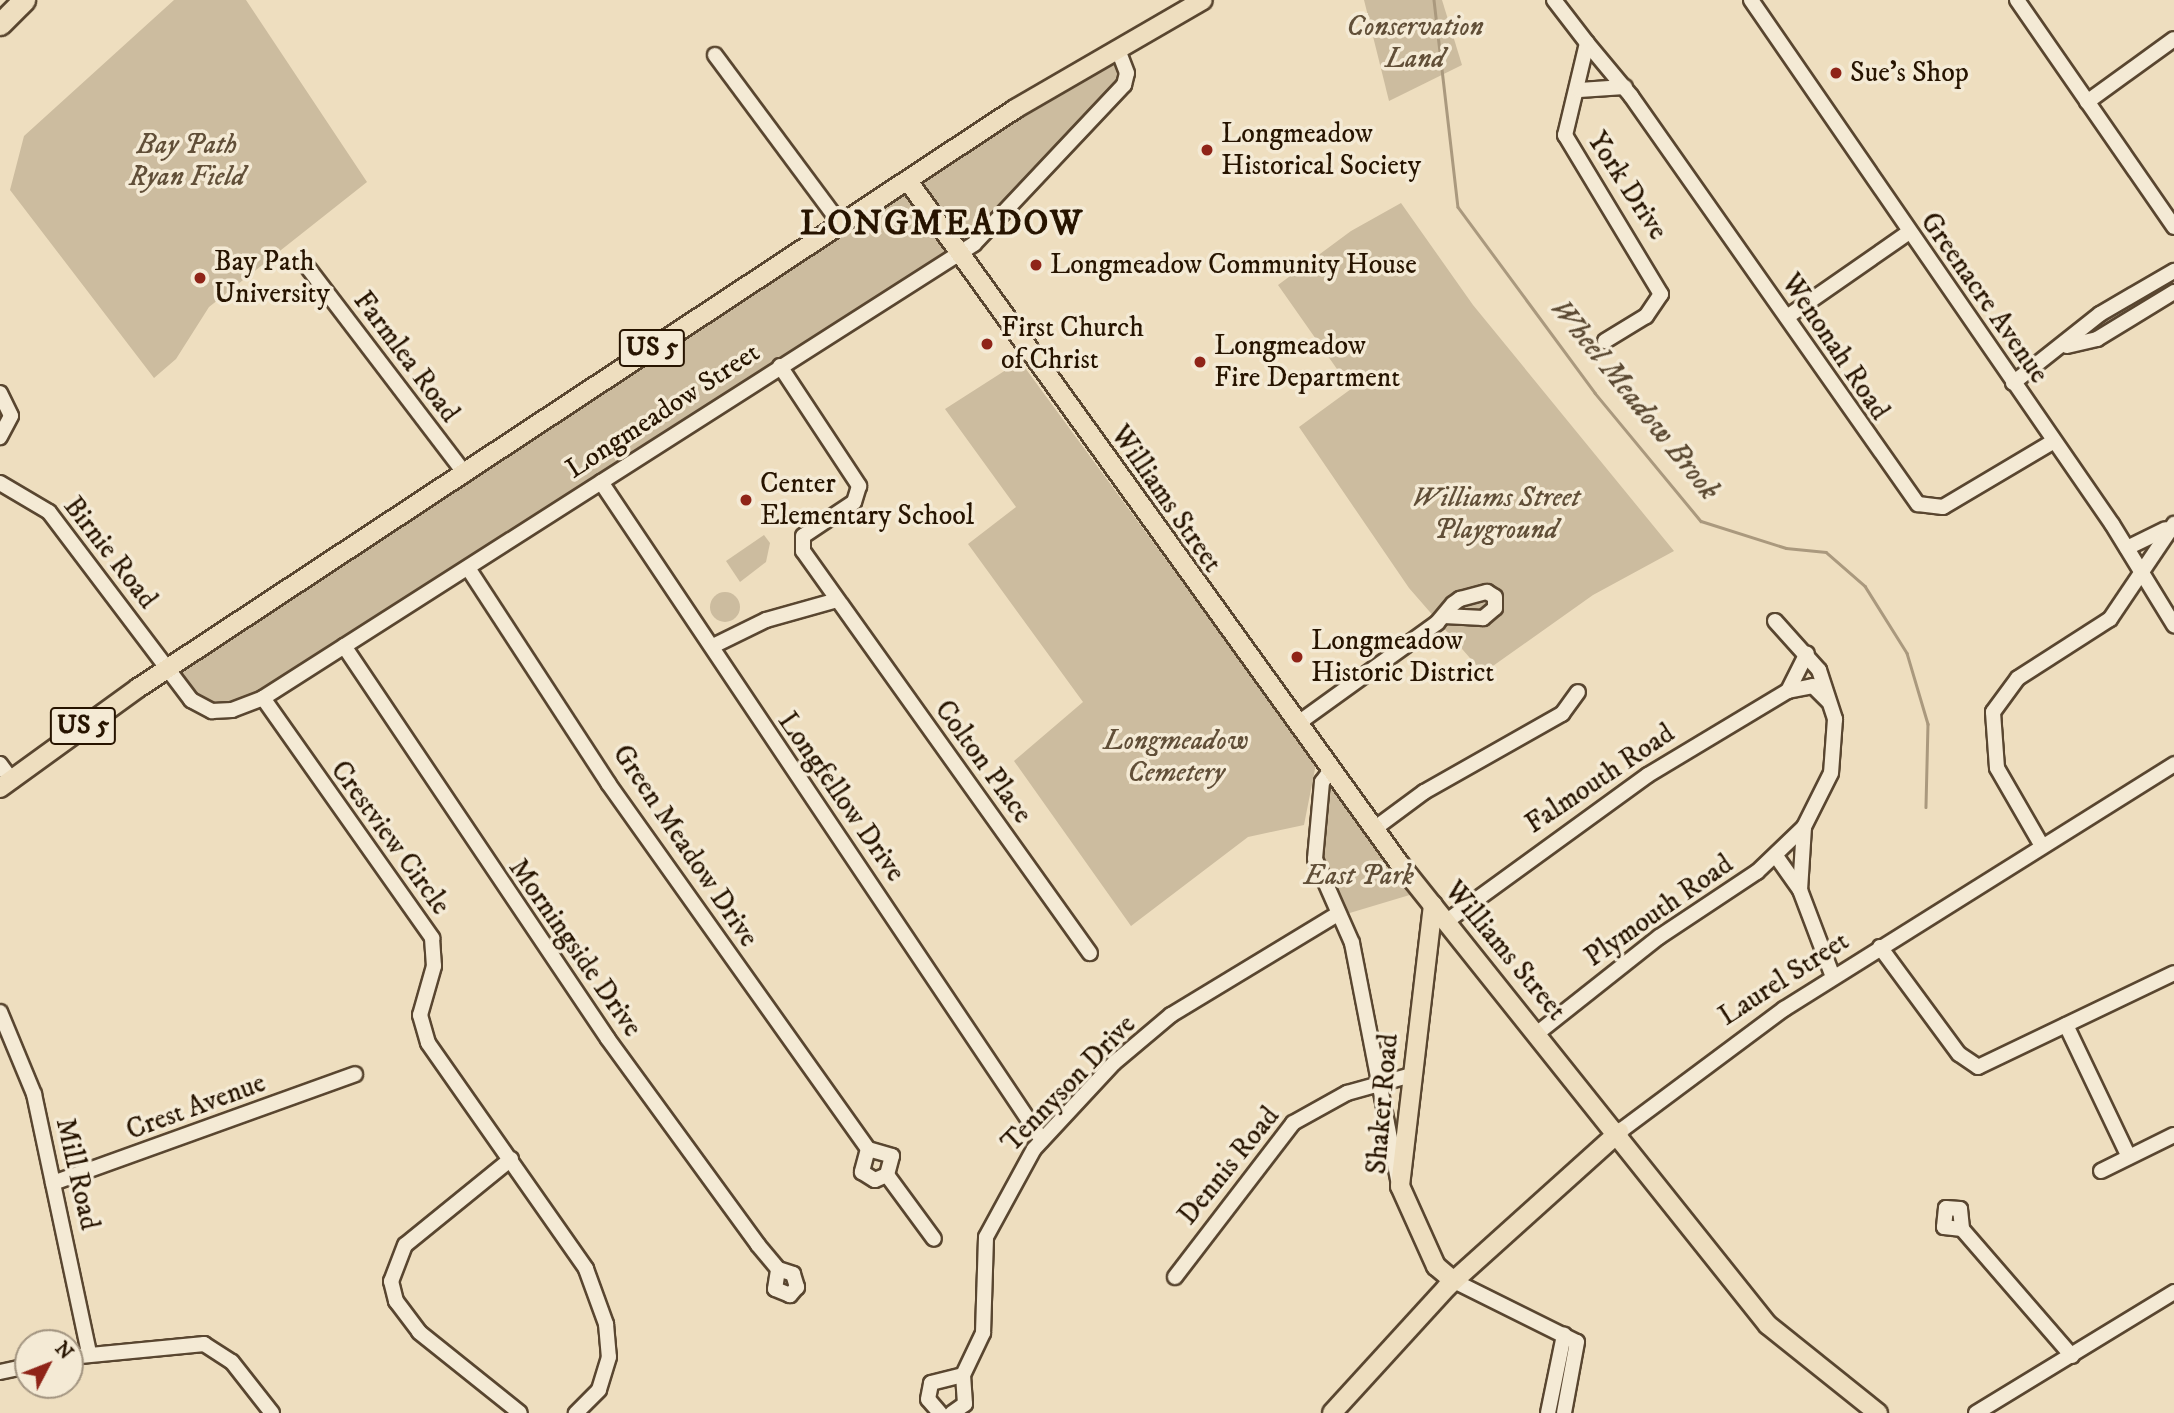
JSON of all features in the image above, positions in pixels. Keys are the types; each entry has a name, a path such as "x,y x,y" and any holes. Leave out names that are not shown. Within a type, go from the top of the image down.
{"highway":[{"path":"0,24 24,0"}],"main road":[{"name":"Longmeadow Street","path":"6,784 168,668 842,226 1015,109 1118,50 1191,3"},
{"name":"Williams Street","path":"908,181 1331,771 1433,905 1619,1132 1768,1325 1878,1413"},
{"name":"Shaker Road","path":"1433,905 1400,1186 1418,1234 1442,1275 1454,1281"},
{"name":"Laurel Street","path":"1454,1281 1619,1132"},
{"path":"1332,1413 1454,1281"}],"street":[{"path":"1554,0 1587,43"},
{"name":"Greenacre Avenue","path":"1751,0 1908,233 2141,568 2174,625"},
{"path":"2018,0 2174,227"},
{"path":"2087,102 2174,38"},
{"name":"Wenonah Road","path":"1587,43 1625,87 1787,317 1892,473 1924,507 1957,499 2054,441"},
{"name":"York Drive","path":"1587,43 1579,90 1567,110 1565,135 1661,294 1646,316 1605,341"},
{"name":"Longmeadow Street","path":"168,668 191,700 212,711 263,698 960,253 1124,85 1127,73 1118,50"},
{"path":"715,55 842,226"},
{"path":"1579,90 1625,87"},
{"path":"1787,317 1908,233"},
{"name":"Farmlea Road","path":"309,269 465,474"},
{"path":"2013,383 2067,345 2100,314 2174,271"},
{"path":"2067,345 2097,339 2174,292"},
{"name":"Colton Place","path":"780,366 859,491 801,540 837,600 1090,953"},
{"path":"0,393 11,416 0,437"},
{"name":"Longfellow Drive","path":"601,482 1041,1140"},
{"name":"Birnie Road","path":"0,483 49,512 168,668"},
{"path":"2127,548 2170,526"},
{"path":"2042,846 1997,768 1993,712 2018,678 2110,619 2170,526"},
{"name":"Green Meadow Drive","path":"468,568 620,801 868,1149 892,1156 887,1175"},
{"path":"713,646 765,621 837,600"},
{"path":"1297,724 1444,616"},
{"path":"1775,621 1807,653 1833,710 1833,764 1804,827 1800,890"},
{"name":"Morningside Drive","path":"344,646 573,990 778,1269"},
{"path":"1788,691 1807,653"},
{"path":"1788,691 1813,686 1833,710"},
{"name":"Falmouth Road","path":"1447,921 1648,775 1788,691"},
{"path":"1374,829 1424,792 1562,714 1578,692"},
{"name":"Crestview Circle","path":"263,698 432,938 434,966 420,1015 428,1043 580,1257 606,1324 604,1381 576,1413"},
{"path":"0,764 6,784"},
{"name":"Laurel Street","path":"1619,1132 1833,977 2174,764"},
{"path":"1331,771 1322,782 1314,853 1353,951 1400,1186"},
{"name":"Plymouth Road","path":"1539,1032 1776,856 1804,827"},
{"path":"1776,856 1800,890 1833,977"},
{"name":"Tennyson Drive","path":"952,1413 965,1404 962,1376 983,1333 986,1237 1014,1177 1041,1140 1171,1015 1338,914"},
{"path":"1880,947 1959,1054 1977,1066 2174,973"},
{"name":"Mill Road","path":"0,1012 27,1072 54,1183 89,1353"},
{"path":"2066,1025 2129,1157"},
{"name":"Crest Avenue","path":"54,1183 355,1074"},
{"name":"Dennis Road","path":"1175,1277 1293,1123 1379,1082 1412,1075"},
{"path":"2101,1171 2174,1135"},
{"name":"Green Meadow Drive","path":"868,1149 862,1172 874,1180 887,1175"},
{"path":"511,1159 405,1245 391,1281 396,1301 419,1332 520,1413"},
{"name":"Green Meadow Drive","path":"887,1175 934,1239"},
{"path":"1962,1229 2072,1356"},
{"path":"1454,1281 1577,1342 1564,1413"},
{"path":"1976,1413 2174,1292"},
{"path":"1548,1413 1564,1335"},
{"path":"84,1354 204,1344 232,1362 253,1396 272,1413"},
{"path":"940,1413 928,1399 931,1383 962,1376"},
{"path":"251,1413 253,1396"}],"green space":[{"name":"Bay Path Ryan Field","path":"174,0 246,0 367,182 209,307 176,359 154,378 10,190 24,136"},
{"name":"Conservation Land","path":"1364,0 1442,0 1462,65 1389,101"},
{"path":"1118,50 1127,73 988,230 263,698 212,711 172,674"},
{"name":"Williams Street Playground","path":"1401,203 1473,305 1674,551 1593,595 1483,673 1409,588 1299,427 1351,389 1278,285 1351,231"},
{"name":"Longmeadow Cemetery","path":"1020,361 1316,764 1304,825 1248,837 1131,926 1014,761 1083,702 968,544 1016,507 945,409"},
{"path":"764,535 770,543 766,562 740,582 726,561"},
{"path":"725,592 735,597 740,607 735,617 725,622 715,617 710,607 715,597"},
{"name":"East Park","path":"1331,784 1413,894 1343,915 1317,852 1325,786"}],"waterway":[{"name":"Wheel Meadow Brook","path":"1434,0 1458,207 1595,393 1701,521 1786,548 1826,552 1865,586 1907,653 1928,724 1926,807"}],"place":[{"name":"Sue's Shop","path":"1836,73"},
{"name":"Longmeadow Historical Society","path":"1207,150"},
{"name":"Longmeadow Community House","path":"1036,265"},
{"name":"Bay Path University","path":"200,278"},
{"name":"First Church of Christ","path":"987,344"},
{"name":"Longmeadow Fire Department","path":"1200,362"},
{"name":"Center Elementary School","path":"746,500"},
{"name":"Longmeadow Historic District","path":"1297,657"}],"district":[{"name":"LONGMEADOW","path":"942,224"}]}
